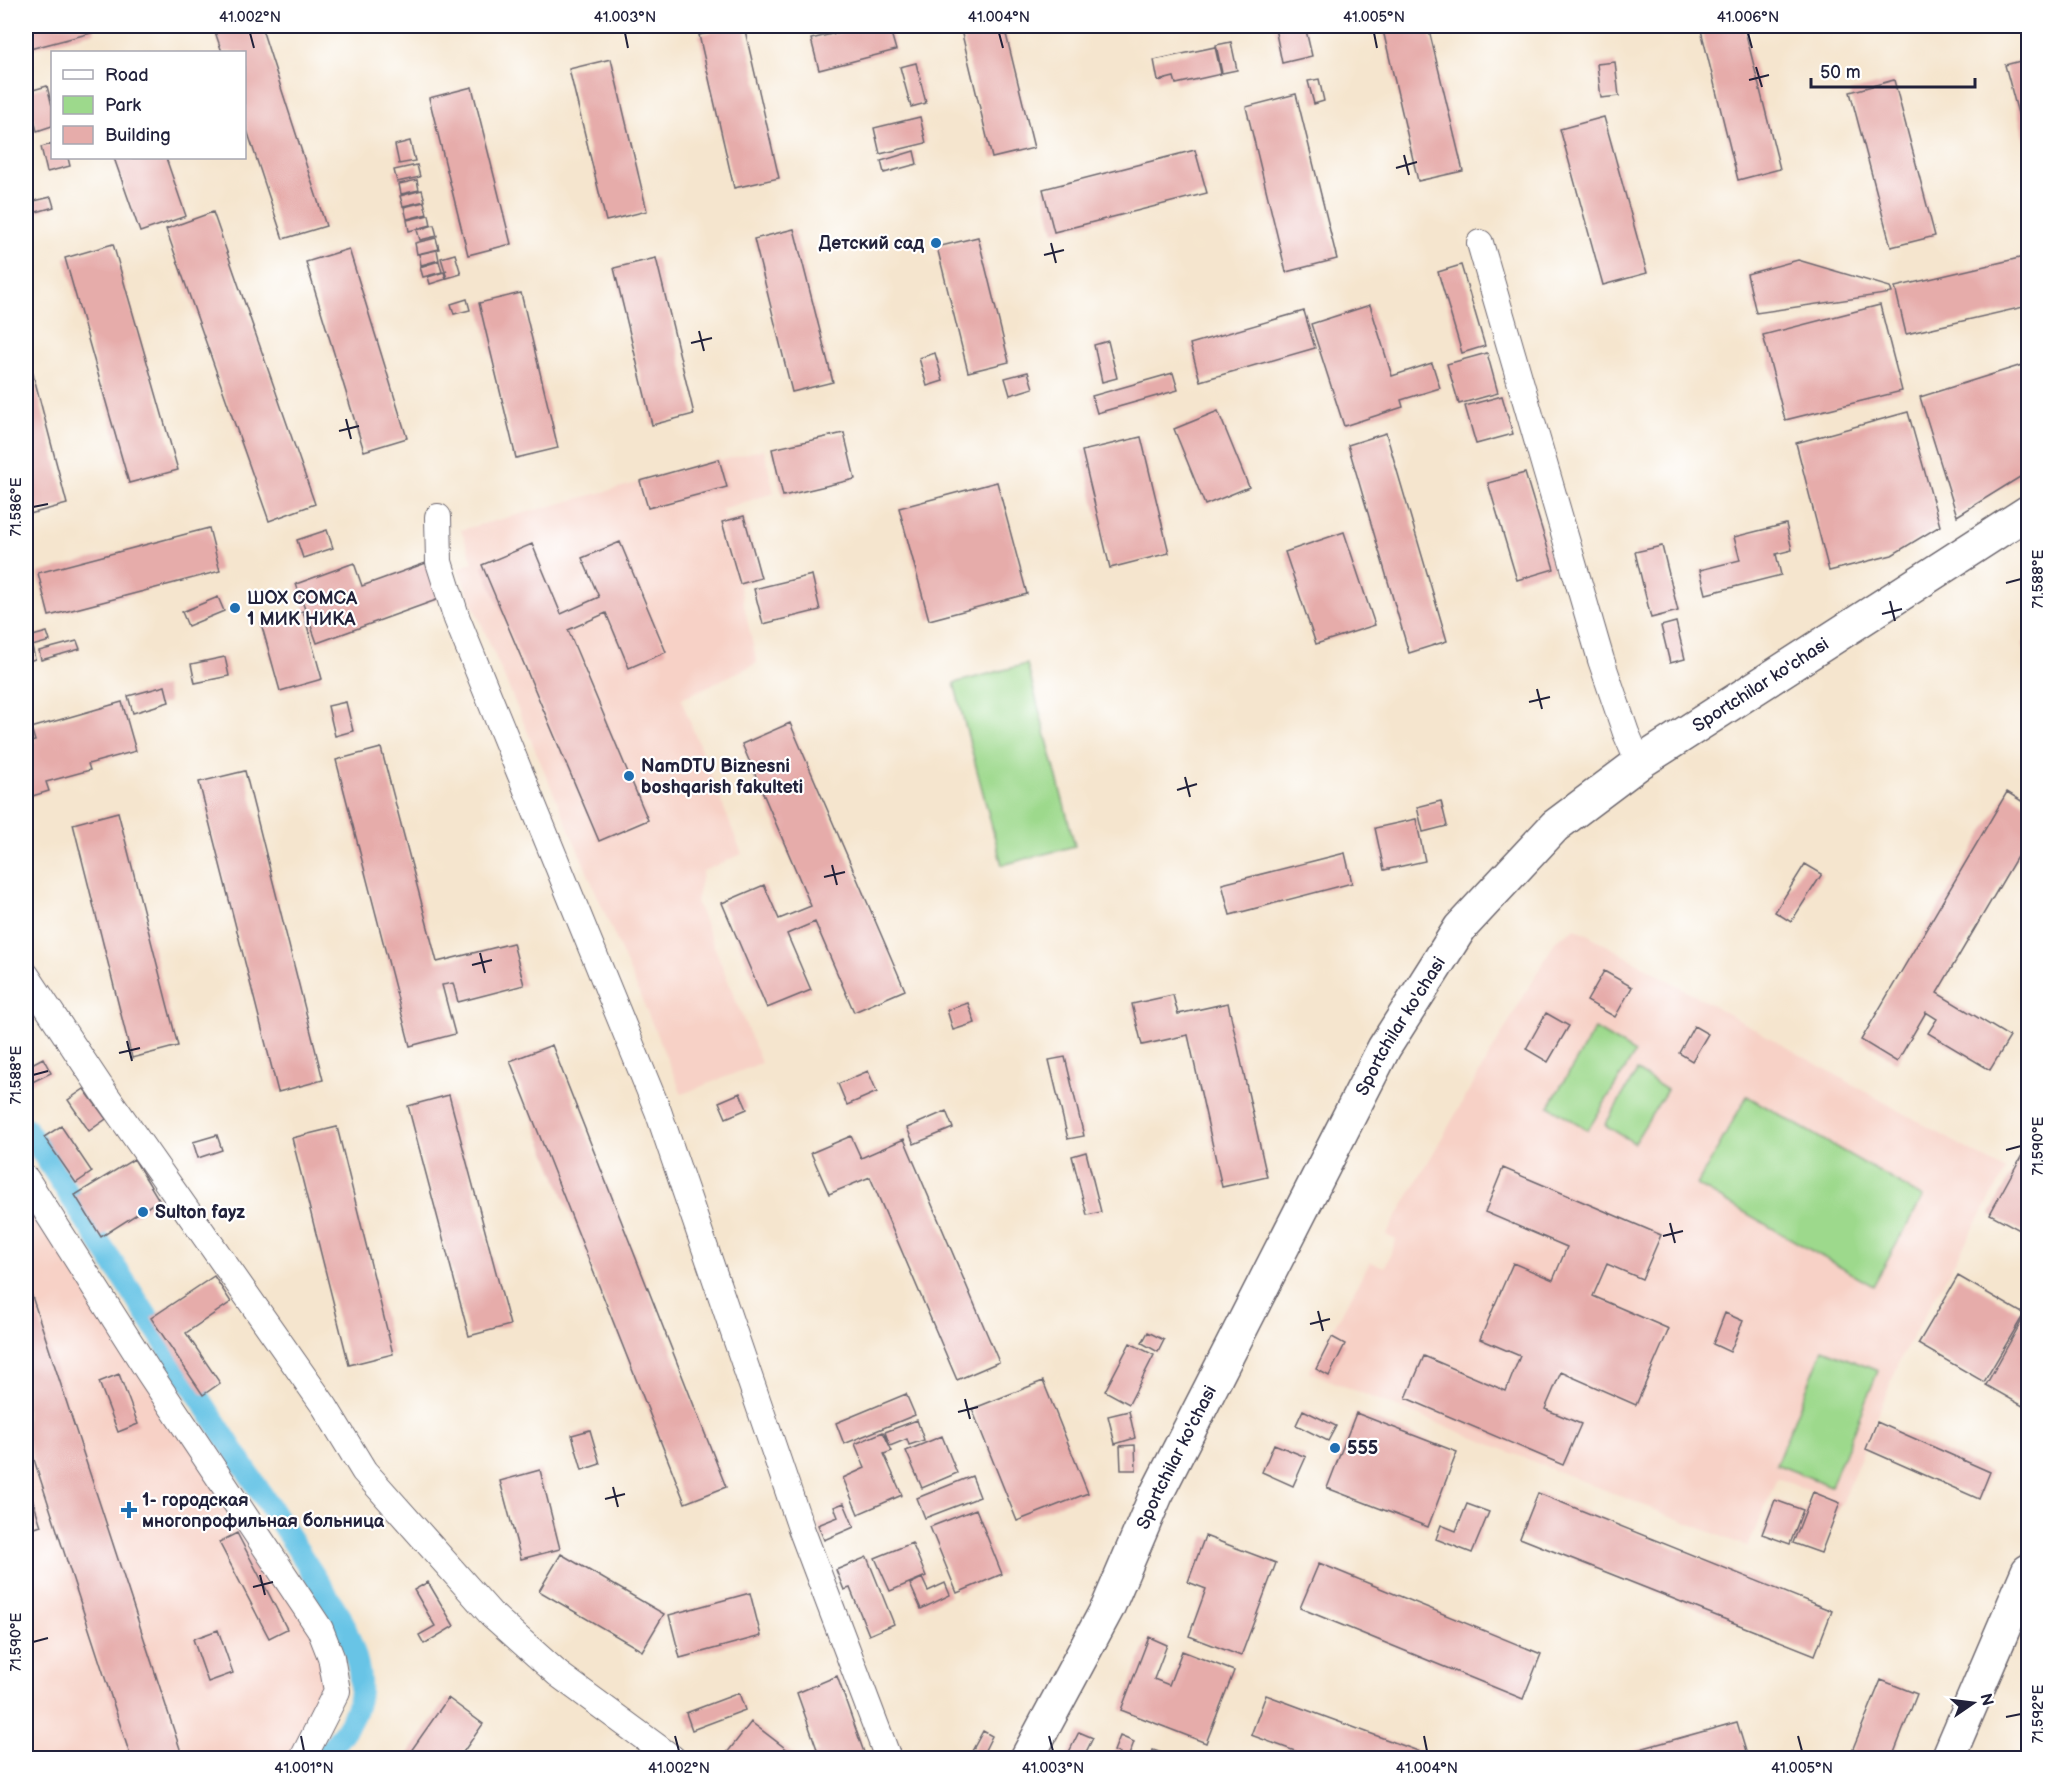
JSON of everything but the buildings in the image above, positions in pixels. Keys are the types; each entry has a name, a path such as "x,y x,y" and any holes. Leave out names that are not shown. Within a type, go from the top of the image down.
{"street":[{"path":"1480,243 1601,660 1626,733 1640,763"},
{"name":"Sportchilar ko'chasi","path":"1027,1758 1108,1607 1251,1286 1384,1048 1460,928 1555,826 1640,763 2028,512"},
{"path":"438,517 439,562 457,619 657,1111 802,1531 888,1758"},
{"path":"26,975 103,1090 325,1407 364,1471 491,1614 558,1674 672,1758"},
{"path":"26,1179 148,1371 320,1629 331,1657 337,1691 303,1758"},
{"path":"1948,1758 2028,1571"}],"shaded area":[{"name":"NamDTU Biznesni boshqarish fakulteti","path":"764,449 774,493 722,509 757,663 681,699 742,854 703,871 696,901 761,1063 682,1094 458,569 473,562 461,530"},
{"path":"1576,928 2006,1171 1901,1357 1842,1504 1777,1478 1748,1547 1309,1372 1370,1262 1385,1267 1396,1240 1386,1235 1556,940"},
{"name":"1- городская многопрофильная больница","path":"26,1192 313,1632 327,1686 291,1758 26,1758"}],"green space":[{"path":"1027,664 1075,846 1002,865 954,683"},
{"path":"1595,1029 1635,1053 1588,1130 1549,1106"},
{"path":"1637,1071 1667,1090 1634,1143 1605,1125"},
{"path":"1747,1096 1923,1197 1873,1286 1697,1185"},
{"path":"1823,1349 1878,1371 1831,1486 1776,1464"}],"waterway":[{"path":"26,1128 341,1617 356,1658 360,1675 360,1691 357,1707 350,1722 322,1758"}],"place":[{"name":"Детский сад","path":"936,243"},
{"name":"ШОХ СОМСА 1 МИК НИКА","path":"235,608"},
{"name":"NamDTU Biznesni boshqarish fakulteti","path":"629,776"},
{"name":"Sulton fayz","path":"143,1212"},
{"name":"555","path":"1335,1448"},
{"name":"1- городская многопрофильная больница","path":"129,1510"}]}
